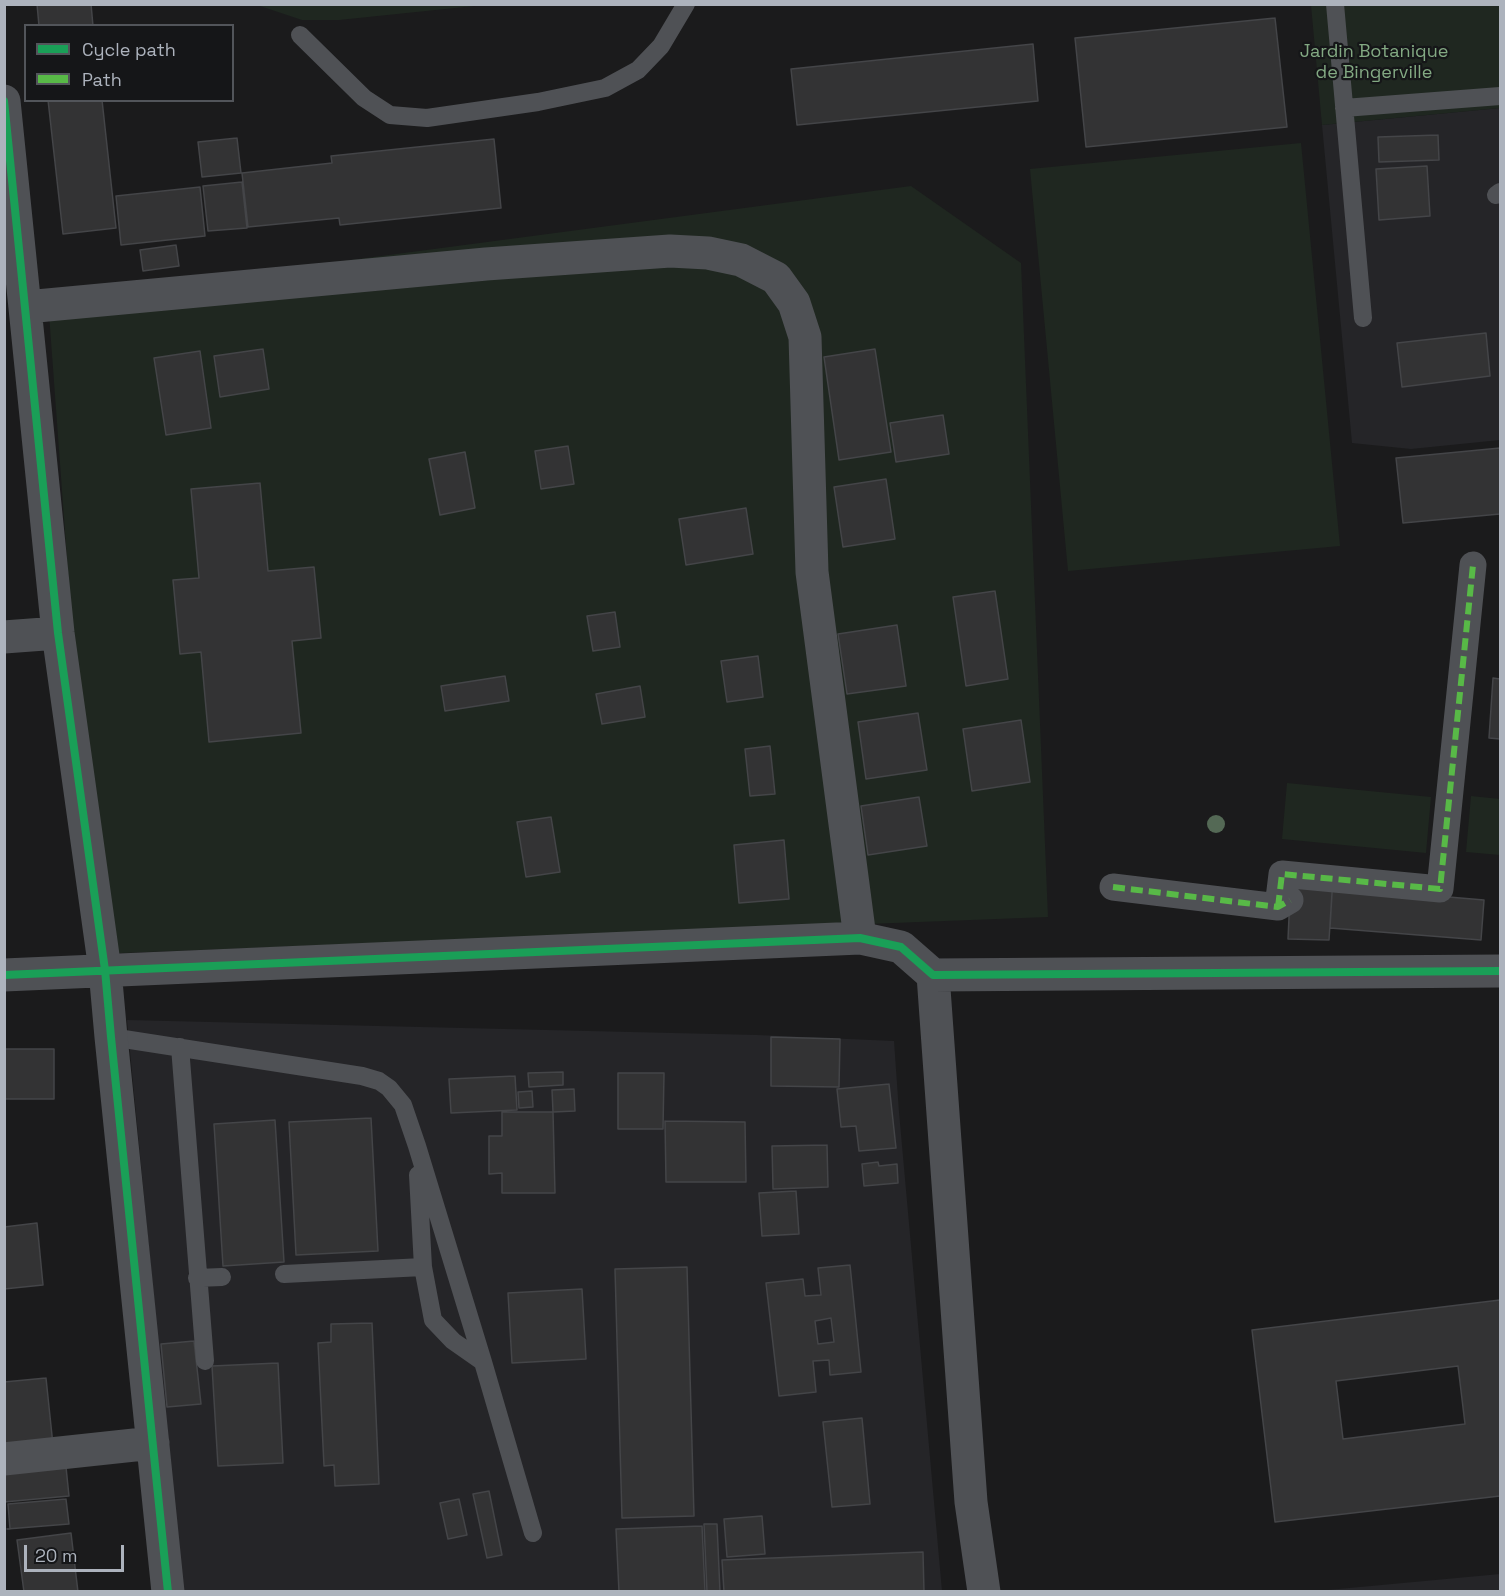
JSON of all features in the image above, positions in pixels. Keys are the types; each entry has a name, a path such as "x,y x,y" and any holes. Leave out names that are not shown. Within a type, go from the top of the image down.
{"street":[{"path":"4,101 58,633 105,970 168,1592"},
{"path":"26,308 486,264 670,251 708,253 741,260 776,278 794,303 806,337 812,572 860,938"},
{"path":"1113,887 1284,904 1282,874 1440,889 1473,565"},
{"path":"4,637 58,633"},
{"path":"4,975 860,938 901,947 933,975 1500,971"},
{"path":"933,975 971,1502 984,1592"},
{"path":"4,1459 153,1443"}],"lane":[{"path":"300,35 364,98 390,115 427,118 538,102 605,88 638,70 661,46 686,4"},
{"path":"1335,4 1363,318"},
{"path":"1344,108 1500,96"},
{"path":"111,1037 362,1076 390,1088 403,1105 417,1146 533,1533"},
{"path":"180,1047 204,1360"},
{"path":"417,1146 423,1267 433,1320 447,1336 483,1362"},
{"path":"284,1274 423,1267"},
{"path":"197,1278 222,1277"}],"shaded area":[{"path":"1500,108 1500,440 1411,449 1352,443 1322,125"},
{"path":"127,1020 757,1035 894,1041 942,1591 182,1591"},
{"path":"1500,1574 1500,1591 1317,1591"}],"green space":[{"path":"257,5 484,5 339,20 302,20"},
{"name":"Jardin Botanique de Bingerville","path":"1311,5 1500,5 1500,108 1322,125"},
{"path":"1301,143 1340,546 1068,571 1030,169"},
{"path":"911,186 1021,263 1048,917 96,954 48,300"},
{"path":"1287,783 1431,797 1426,853 1282,839"},
{"path":"1471,796 1500,799 1500,855 1466,852"}],"building":[{"path":"37,4 91,4 93,24 39,24"},
{"path":"1275,18 1287,127 1086,147 1075,38"},
{"path":"1033,44 1038,101 797,125 791,69"},
{"path":"48,102 102,102 116,228 63,234"},
{"path":"1438,135 1439,160 1379,162 1378,137"},
{"path":"237,138 241,173 202,177 198,142"},
{"path":"494,139 501,208 340,225 339,218 248,227 242,173 332,163 331,156"},
{"path":"1427,166 1430,216 1379,220 1376,169"},
{"path":"242,182 247,228 208,231 203,186"},
{"path":"200,187 205,236 121,245 116,196"},
{"path":"176,245 179,266 143,271 140,250"},
{"path":"1486,333 1490,376 1402,387 1397,343"},
{"path":"263,349 269,389 220,397 214,356"},
{"path":"875,349 891,452 839,460 824,357"},
{"path":"200,351 211,428 166,435 154,358"},
{"path":"943,415 949,454 896,462 890,423"},
{"path":"568,446 574,484 541,489 535,451"},
{"path":"1500,448 1500,514 1403,523 1396,458"},
{"path":"465,452 475,508 440,515 429,459"},
{"path":"886,479 895,539 843,547 834,487"},
{"path":"260,483 268,571 314,567 321,638 292,641 301,733 209,742 201,652 180,654 173,580 199,578 191,489"},
{"path":"746,508 753,554 686,565 679,519"},
{"path":"995,591 1008,679 966,686 953,597"},
{"path":"615,612 620,647 593,651 587,616"},
{"path":"897,625 906,686 847,694 838,634"},
{"path":"758,656 763,697 727,702 721,661"},
{"path":"505,676 509,701 445,711 441,686"},
{"path":"1493,678 1500,679 1500,739 1489,738"},
{"path":"640,686 645,717 602,724 596,694"},
{"path":"918,713 927,770 866,779 858,722"},
{"path":"1021,720 1030,782 972,791 963,729"},
{"path":"770,746 775,794 750,796 745,749"},
{"path":"919,797 927,846 868,855 861,806"},
{"path":"551,817 560,872 526,877 517,822"},
{"path":"784,840 789,899 739,903 734,845"},
{"path":"1291,874 1333,877 1329,940 1288,939"},
{"path":"1333,877 1437,896 1484,900 1481,940 1330,928"},
{"path":"771,1037 840,1039 839,1087 771,1086"},
{"path":"4,1049 54,1049 54,1099 4,1099"},
{"path":"563,1072 563,1085 529,1087 528,1073"},
{"path":"618,1073 664,1073 663,1129 618,1129"},
{"path":"515,1076 517,1110 451,1113 449,1079"},
{"path":"889,1084 896,1148 859,1151 856,1126 841,1127 837,1089"},
{"path":"574,1089 575,1111 553,1112 552,1090"},
{"path":"532,1091 533,1107 519,1108 518,1092"},
{"path":"502,1112 553,1112 555,1193 502,1193 502,1173 489,1174 489,1136 502,1136"},
{"path":"371,1118 378,1251 296,1255 289,1122"},
{"path":"275,1120 284,1262 223,1266 214,1124"},
{"path":"665,1121 745,1122 746,1182 666,1182"},
{"path":"827,1145 828,1187 773,1189 772,1146"},
{"path":"878,1162 879,1166 897,1164 898,1183 864,1186 862,1164"},
{"path":"796,1191 799,1234 762,1236 759,1193"},
{"path":"37,1223 43,1285 4,1289 4,1227"},
{"path":"850,1265 861,1372 830,1375 829,1360 813,1361 816,1392 779,1396 766,1283 803,1279 805,1296 821,1295 818,1268","holes":["831,1318 834,1342 818,1344 815,1321"]},
{"path":"687,1267 694,1516 622,1518 615,1269"},
{"path":"582,1289 586,1359 512,1363 508,1293"},
{"path":"1500,1300 1500,1496 1275,1522 1252,1330","holes":["1458,1366 1465,1424 1343,1439 1336,1381"]},
{"path":"372,1323 379,1484 335,1486 334,1465 324,1466 318,1343 331,1342 331,1324"},
{"path":"194,1341 201,1404 167,1407 161,1344"},
{"path":"278,1363 283,1463 218,1466 212,1366"},
{"path":"46,1378 53,1445 4,1450 4,1382"},
{"path":"862,1418 870,1504 832,1507 823,1422"},
{"path":"66,1467 69,1496 4,1502 4,1473"},
{"path":"489,1491 502,1555 487,1558 473,1494"},
{"path":"66,1499 69,1524 10,1529 8,1504"},
{"path":"459,1499 467,1535 448,1539 440,1503"},
{"path":"762,1516 765,1554 727,1557 724,1519"},
{"path":"704,1524 717,1524 720,1592 707,1592"},
{"path":"702,1526 705,1592 619,1592 616,1529"},
{"path":"71,1533 78,1592 24,1592 17,1540"},
{"path":"923,1552 924,1592 724,1592 722,1560"}],"marked path":[{"path":"1278,907 1282,874 1440,889 1473,565"},
{"path":"1113,887 1278,907 1290,900"}],"cycle path":[{"path":"4,101 58,633 105,970 168,1592"},
{"path":"4,975 860,938 901,947 933,975 1500,971"}]}
